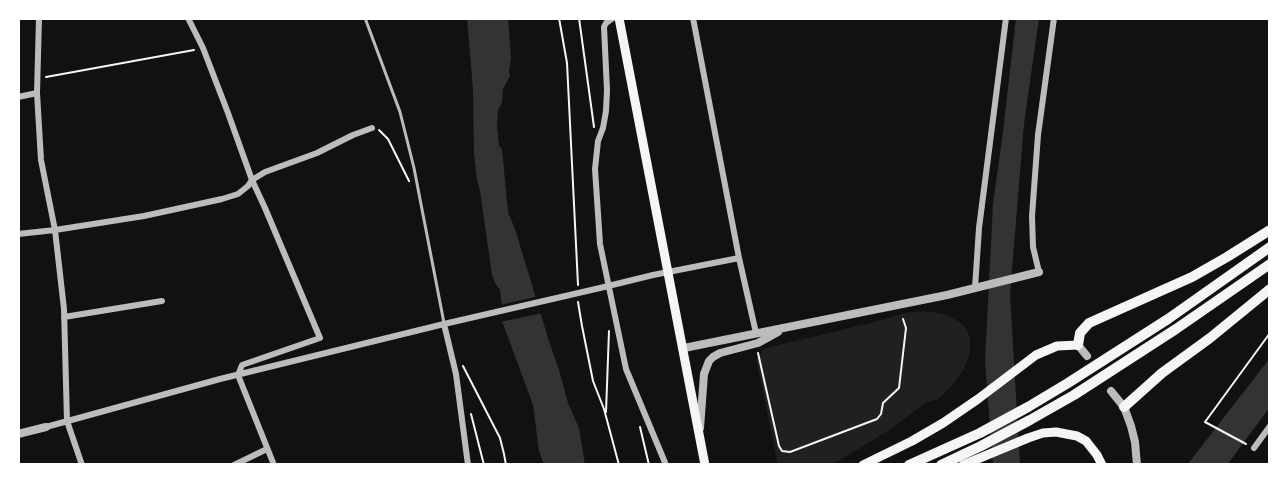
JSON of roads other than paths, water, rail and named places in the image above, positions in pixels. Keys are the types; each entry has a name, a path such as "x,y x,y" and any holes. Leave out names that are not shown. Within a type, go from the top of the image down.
{"highway":[{"path":"1078,345 1080,333 1089,323 1192,277 1270,230"},
{"path":"909,465 980,433 1028,407 1168,319 1270,248"},
{"path":"941,465 982,451 1125,363 1270,264"},
{"path":"1124,407 1162,373 1210,338 1270,289"}],"main road":[{"path":"620,18 706,463"},
{"path":"863,465 943,423 1036,355 1057,346 1078,345"},
{"path":"963,465 982,451 1043,433 1056,432 1077,436 1086,441 1102,465"}],"street":[{"path":"39,18 37,93 41,160 55,230 64,317 67,421 82,465"},
{"path":"188,18 228,113 252,180 320,338 242,365 237,375 274,465"},
{"path":"613,18 604,27 606,111 598,141 595,169 600,244 626,369 666,465"},
{"path":"693,18 739,258 756,333"},
{"path":"978,287 979,228 1006,18"},
{"path":"684,348 947,296 1039,272 1033,247 1032,216 1038,135 1054,18"},
{"path":"18,97 37,93"},
{"path":"18,234 144,216 222,199 238,194 252,180 265,172 317,153 372,128"},
{"path":"18,434 237,375 444,324 653,275 739,258"},
{"path":"64,317 162,301"},
{"path":"444,324 456,374 468,465"},
{"path":"700,432 704,374 709,361 720,353 758,343 787,327"},
{"path":"1078,345 1087,356"},
{"path":"1111,391 1124,407 1135,442 1137,465"},
{"path":"1254,448 1270,426"},
{"path":"234,465 267,449"}],"lane":[{"path":"366,18 400,112 414,168 444,324"}]}
